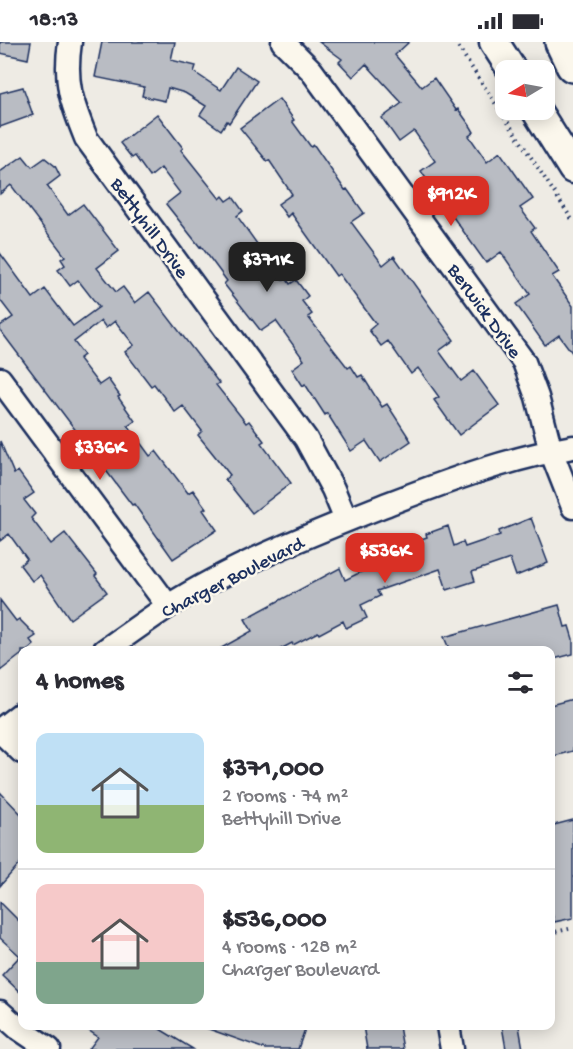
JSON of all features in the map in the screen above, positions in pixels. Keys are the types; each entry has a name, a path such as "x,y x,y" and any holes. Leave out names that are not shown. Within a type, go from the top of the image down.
{"highway":[{"path":"562,42 573,67"}],"main road":[{"path":"494,42 506,60"},
{"path":"555,42 573,67"},
{"path":"542,120 573,169"}],"street":[{"name":"Bettyhill Drive","path":"70,42 66,67 71,99 86,138 306,439 333,489 346,520"},
{"name":"Berwick Drive","path":"283,42 311,70 524,362 537,397 551,451 573,507"},
{"path":"0,379 168,606"},
{"name":"Charger Boulevard","path":"111,646 168,606 257,559 346,520 460,476 573,447"},
{"path":"18,716 0,731 18,748"},
{"path":"0,1011 18,1028"},
{"path":"21,1030 49,1049"},
{"path":"449,1030 452,1049"}],"path":[{"path":"455,42 573,221"},
{"path":"555,932 573,928"}],"building":[{"path":"0,42 31,42 28,59 0,53"},
{"path":"102,42 175,42 171,60 196,66 194,72 221,90 236,67 257,81 229,123 227,121 221,130 200,115 206,106 185,93 168,88 165,101 142,96 144,87 95,77"},
{"path":"319,42 409,42 395,55 422,87 434,78 471,127 474,132 469,136 487,162 500,152 533,199 520,208 535,228 531,231 559,272 552,276 573,306 573,354 559,335 545,345 516,304 530,294 501,252 486,263 433,189 421,171 435,161 414,131 399,142 382,118 402,103 366,64 353,77 339,62 342,59"},
{"path":"23,87 33,115 0,127 0,93"},
{"path":"279,99 311,147 314,145 364,213 351,222 383,265 394,256 454,340 439,351 461,381 474,371 499,405 459,435 434,400 439,397 418,368 411,374 388,341 381,346 369,330 376,324 339,274 336,276 291,213 287,217 278,204 292,194 269,160 267,161 240,128"},
{"path":"157,114 183,148 181,150 220,199 223,196 227,201 233,197 243,211 237,216 283,280 286,278 290,284 296,280 308,296 302,301 312,314 308,317 348,368 351,366 358,377 362,375 382,407 387,404 411,441 380,462 366,441 351,451 327,413 325,415 305,384 303,386 292,369 304,360 276,321 261,331 224,284 227,281 201,246 166,204 180,193 161,168 150,177 135,156 132,158 120,143"},
{"path":"23,156 32,167 45,158 55,166 60,176 47,186 68,215 83,204 119,251 97,268 116,292 123,287 135,303 149,292 219,383 216,385 246,423 249,421 264,441 261,443 291,483 252,513 225,479 230,475 198,435 202,431 183,406 175,412 154,384 151,386 125,352 134,345 115,321 106,328 101,321 74,342 84,355 79,359 99,385 108,379 135,421 128,426 150,456 156,451 188,493 193,490 206,508 203,510 217,530 173,559 134,504 132,505 0,330 0,326 13,317 0,300 0,253 33,298 45,289 73,326 99,307 78,280 70,286 58,270 65,265 61,259 65,256 11,185 0,194 0,172"},
{"path":"0,441 14,474 18,471 34,493 24,500 35,514 31,518 51,544 65,533 97,574 95,576 107,592 70,619 40,575 32,581 20,565 27,559 9,534 0,541"},
{"path":"531,518 548,563 516,576 510,559 472,572 475,581 447,590 440,569 377,591 380,596 361,605 367,618 346,628 343,621 319,634 318,632 286,646 225,646 252,631 245,619 340,568 345,580 377,564 374,555 427,537 426,534 448,526 454,546 463,542 465,547 500,535 499,531"},
{"path":"0,600 16,621 19,619 36,636 30,640 33,646 18,646 18,657 0,671"},
{"path":"559,605 565,627 569,626 573,639 573,654 555,659 555,646 448,646 444,637"},
{"path":"573,699 573,751 555,756 555,704"},
{"path":"0,792 18,811 18,866 0,886"},
{"path":"573,820 573,918 555,922 555,825"},
{"path":"0,902 18,920 18,954 0,938"},
{"path":"18,958 18,990 2,975"},
{"path":"88,1030 162,1030 193,1049 89,1049 98,1037"},
{"path":"212,1030 305,1030 298,1049 265,1049"},
{"path":"364,1030 400,1030 403,1049 367,1049"},
{"path":"503,1030 520,1030 523,1049 506,1049"}]}
